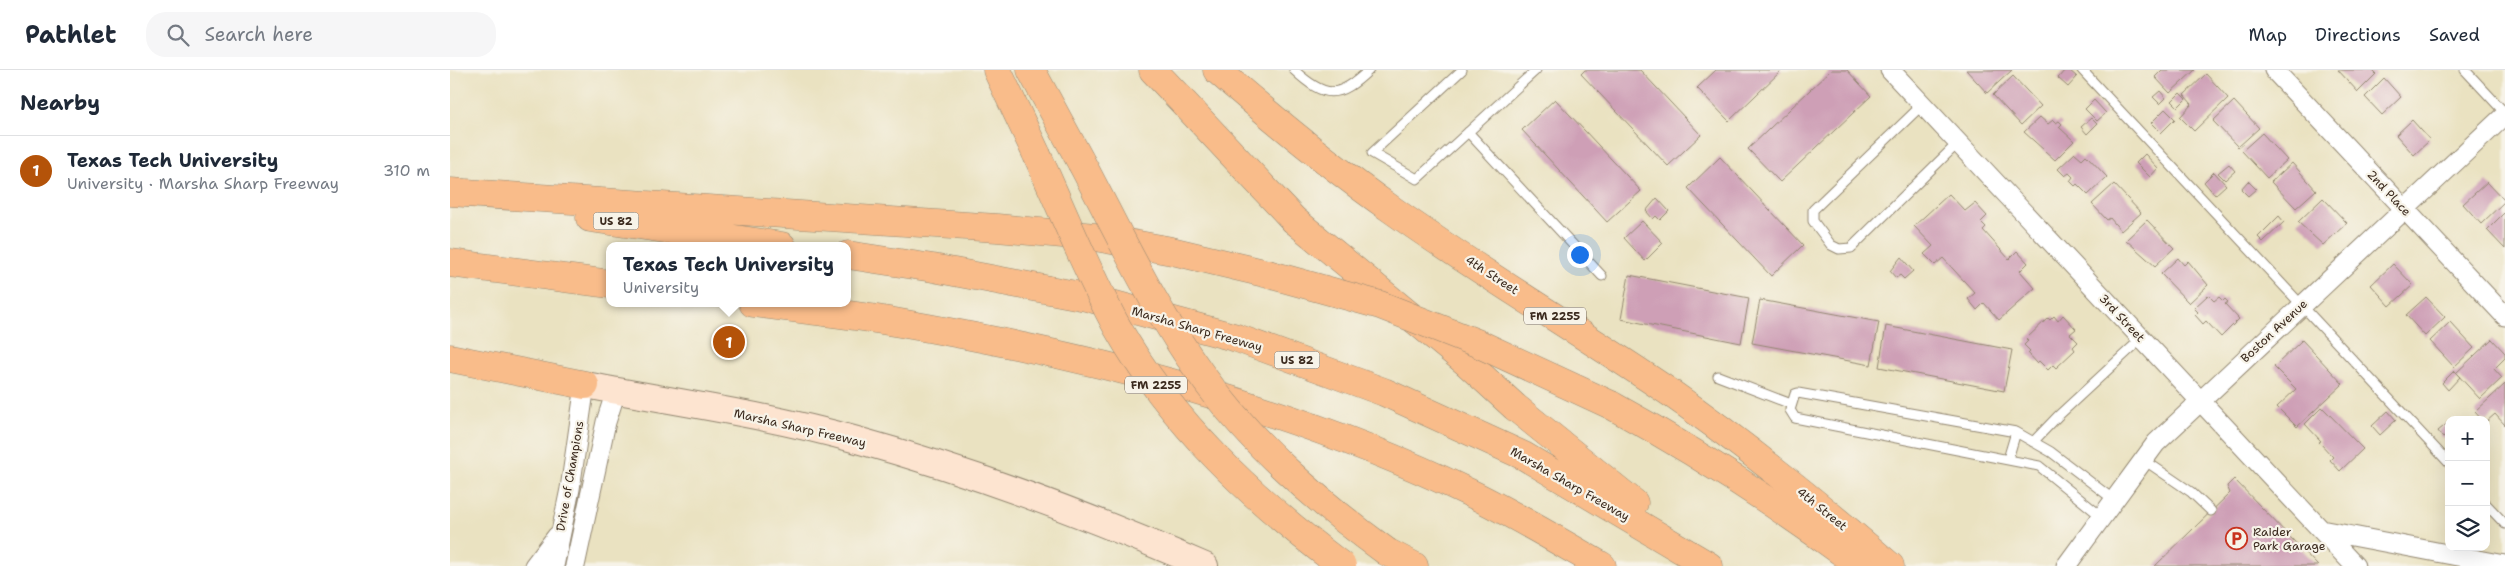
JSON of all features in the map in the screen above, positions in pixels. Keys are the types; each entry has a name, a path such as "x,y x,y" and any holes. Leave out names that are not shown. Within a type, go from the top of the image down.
{"main road":[{"name":"FM 2255","path":"997,70 1118,327 1165,398 1210,453 1288,526 1342,566"},
{"path":"1031,70 1158,307 1201,374 1265,451 1342,520 1386,552 1414,566"},
{"path":"1153,70 1294,220 1614,489 1720,566"},
{"name":"4th Street","path":"1217,70 1302,144 1391,210 1576,329 1708,420 1806,495 1890,566"},
{"path":"450,192 997,228 1094,237 1172,251 1259,271 1380,305 1477,343 1611,405 1672,438 1736,478 1861,566"},
{"name":"US 82","path":"450,197 755,242"},
{"name":"Marsha Sharp Freeway","path":"851,256 933,268 1086,297 1237,338 1384,392 1524,456 1709,566"},
{"path":"450,263 606,283"},
{"path":"782,307 899,323 1035,350 1192,387 1345,439 1468,492 1602,566"},
{"path":"450,358 586,385"},
{"name":"Marsha Sharp Freeway","path":"586,385 762,418 872,444 988,480 1137,537 1206,566"}],"street":[{"name":"3rd Street","path":"1890,70 2354,566"},
{"name":"2nd Place","path":"2274,70 2505,316"},
{"name":"Boston Avenue","path":"2066,566 2156,443 2505,114"},
{"name":"Drive of Champions","path":"554,566 570,490 586,385"},
{"name":"Drive of Champions","path":"575,566 606,422 616,391"},
{"path":"534,566 561,528"},
{"path":"2321,530 2505,565"}],"lane":[{"path":"1294,70 1321,91 1339,92 1355,83 1369,70"},
{"path":"1462,70 1372,153 1417,179 1536,70"},
{"path":"2082,70 2446,461"},
{"path":"2465,70 2505,114"},
{"path":"1922,104 1813,210 1812,221 1831,245 1839,249 1851,248 1958,143"},
{"path":"1468,132 1602,276"},
{"path":"2033,442 2058,416 2141,339"},
{"path":"1718,376 1791,404"},
{"path":"2102,517 2038,466 1796,418 1790,410 1791,404 1795,394 1798,393 2016,432 2051,452 2114,500"},
{"path":"2008,459 2016,432"},
{"path":"2144,460 2191,492 2211,511"},
{"path":"2488,506 2505,524"}],"building":[{"path":"1585,70 1640,70 1701,135 1668,166 1581,74"},
{"path":"1716,70 1782,70 1729,121 1697,88"},
{"path":"1831,70 1847,70 1871,96 1780,182 1748,149"},
{"path":"1966,70 2012,70 1987,93"},
{"path":"2065,70 2069,70 2077,77 2068,87 2058,78"},
{"path":"2162,70 2195,70 2170,93 2155,77"},
{"path":"2338,70 2372,70 2376,74 2358,92"},
{"path":"2206,74 2228,98 2194,131 2180,117 2192,104 2184,95"},
{"path":"2013,76 2041,106 2021,125 1993,95"},
{"path":"2384,78 2401,97 2382,115 2365,97"},
{"path":"2160,91 2166,98 2160,104 2153,97"},
{"path":"2180,93 2186,99 2178,107 2172,101"},
{"path":"1555,99 1641,191 1607,222 1522,130"},
{"path":"2094,100 2106,113 2097,121 2085,109"},
{"path":"2234,101 2259,128 2238,147 2213,121"},
{"path":"2165,109 2175,119 2161,133 2151,123"},
{"path":"2040,117 2048,124 2053,120 2056,123 2059,121 2062,124 2059,127 2074,141 2055,160 2024,132"},
{"path":"2091,118 2097,124 2087,134 2081,127"},
{"path":"2412,120 2430,140 2414,155 2396,135"},
{"path":"2262,133 2287,160 2267,178 2242,151"},
{"path":"2075,153 2082,159 2086,155 2107,177 2088,195 2077,184 2075,186 2070,181 2073,177 2069,173 2065,176 2058,169"},
{"path":"2145,154 2158,168 2150,177 2136,163"},
{"path":"1720,157 1803,245 1771,276 1688,188"},
{"path":"2292,163 2316,190 2296,208 2271,182"},
{"path":"2229,164 2235,171 2225,180 2218,173"},
{"path":"2214,172 2226,185 2215,195 2204,182"},
{"path":"2248,181 2256,189 2248,196 2241,189"},
{"path":"2487,182 2505,201 2481,224 2463,204"},
{"path":"2114,184 2141,213 2121,231 2110,218 2107,220 2092,204"},
{"path":"1949,194 1965,211 1975,203 1987,216 1981,222 1986,227 1983,230 2009,259 2017,251 2028,263 2020,271 2035,288 1999,320 1984,303 1977,310 1968,299 1975,293 1943,258 1935,265 1924,254 1933,246 1914,226"},
{"path":"1657,198 1669,211 1660,220 1656,216 1653,219 1646,211"},
{"path":"2323,198 2347,223 2323,245 2298,222"},
{"path":"2505,212 2505,249 2487,230"},
{"path":"2279,216 2284,222 2263,242 2258,237"},
{"path":"2147,220 2174,248 2155,266 2126,240"},
{"path":"1642,221 1663,243 1645,261 1624,238"},
{"path":"1901,257 1913,271 1904,279 1900,275 1896,278 1890,271"},
{"path":"2178,258 2184,265 2188,261 2208,285 2189,303 2161,274"},
{"path":"2393,264 2413,285 2390,306 2371,285"},
{"path":"1629,275 1749,298 1741,343 1621,319"},
{"path":"2208,295 2214,301 2219,297 2223,301 2225,299 2228,302 2225,304 2239,319 2221,337 2206,321 2203,324 2195,315 2198,312 2194,308"},
{"path":"2426,297 2445,317 2425,336 2406,315"},
{"path":"1760,300 1879,322 1871,365 1752,343"},
{"path":"2063,315 2076,329 2070,334 2078,342 2073,347 2075,350 2056,368 2053,365 2048,370 2039,361 2037,363 2024,345 2028,341 2026,339 2048,318 2050,320 2054,316 2058,321"},
{"path":"2450,322 2474,348 2454,367 2430,341"},
{"path":"1886,326 2012,350 2004,391 1879,367"},
{"path":"2492,339 2505,353 2505,358 2494,369 2502,378 2480,399 2456,373"},
{"path":"2302,340 2343,384 2297,427 2277,407 2296,389 2274,367"},
{"path":"2454,371 2460,377 2448,390 2442,383"},
{"path":"2505,384 2505,425 2495,414 2490,418 2490,416 2478,416 2475,412"},
{"path":"2322,407 2363,449 2340,471 2330,460 2333,457 2305,424"},
{"path":"2388,411 2396,420 2380,435 2372,426"},
{"path":"2445,425 2445,436 2443,438 2438,431"},
{"name":"Raider Park Garage","path":"2234,479 2318,566 2155,566 2230,493 2227,486"}],"place":[{"name":"Texas Tech University","path":"729,342"},
{"name":"Raider Park Garage","path":"2237,539"}]}
